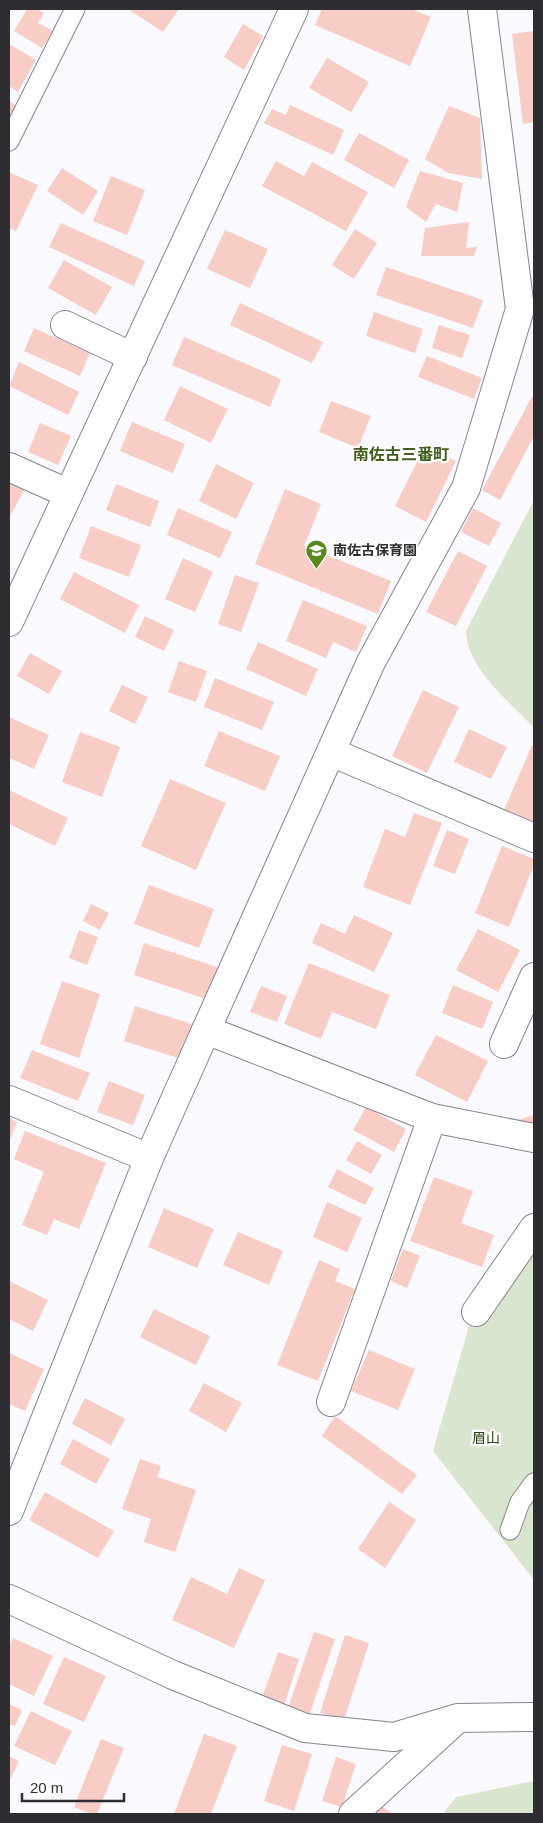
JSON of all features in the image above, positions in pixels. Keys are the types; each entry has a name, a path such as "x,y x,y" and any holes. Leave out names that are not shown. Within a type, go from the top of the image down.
{"street":[{"path":"9,622 67,493 133,357 294,9"},
{"path":"9,1511 149,1158 206,1030 371,662 466,488 520,309 482,9"},
{"path":"65,325 133,357"},
{"path":"9,467 67,493"},
{"path":"331,752 534,838"},
{"path":"504,1044 534,977"},
{"path":"206,1030 432,1118 534,1138"},
{"path":"9,1100 149,1158"},
{"path":"330,1402 432,1118"},
{"path":"476,1312 534,1228"},
{"path":"9,1599 173,1675 305,1728 394,1737 458,1718 534,1717"},
{"path":"353,1814 458,1718"}],"lane":[{"path":"9,141 75,9"},
{"path":"510,1530 520,1502 534,1484"}],"green space":[{"path":"534,500 534,728 502,696 482,672 468,645 466,631"},
{"name":"眉山","path":"534,1238 534,1580 433,1451 469,1326 523,1261"},
{"path":"534,1781 534,1814 443,1814 456,1797"}],"building":[{"path":"27,9 37,9 44,13 38,23 53,31 42,48 14,31"},
{"path":"128,9 179,9 163,32"},
{"path":"322,9 411,9 431,17 410,66 315,25"},
{"path":"243,24 263,36 244,70 224,57"},
{"path":"534,31 534,122 523,124 512,34"},
{"path":"9,44 36,60 18,92 9,86"},
{"path":"327,58 369,82 351,112 309,88"},
{"path":"9,101 20,108 9,128"},
{"path":"290,105 344,130 333,155 264,123 272,109 286,115"},
{"path":"449,106 480,118 482,179 448,173 425,159"},
{"path":"359,133 409,160 394,188 344,160"},
{"path":"276,161 304,176 312,162 368,192 346,231 262,186"},
{"path":"62,168 98,191 83,215 47,191"},
{"path":"420,171 463,183 457,212 436,204 426,222 406,207"},
{"path":"9,172 38,185 16,231 9,228"},
{"path":"111,176 145,190 127,235 93,221"},
{"path":"469,222 466,248 477,247 474,256 421,256 425,228"},
{"path":"61,223 145,261 134,286 49,247"},
{"path":"355,229 377,243 354,279 332,265"},
{"path":"225,230 268,249 250,288 207,269"},
{"path":"64,260 112,287 96,315 48,288"},
{"path":"386,267 483,300 473,328 376,295"},
{"path":"240,303 323,342 312,363 230,325"},
{"path":"374,312 423,329 415,353 366,336"},
{"path":"439,325 470,335 462,358 432,348"},
{"path":"34,328 90,353 80,376 24,351"},
{"path":"184,337 281,379 270,407 172,365"},
{"path":"427,356 482,378 474,399 418,377"},
{"path":"19,362 79,392 68,415 9,386"},
{"path":"180,386 228,409 211,443 164,420"},
{"path":"534,393 534,436 500,500 482,490"},
{"path":"331,401 371,416 358,448 319,432"},
{"path":"132,422 185,444 173,473 120,451"},
{"path":"40,423 71,436 58,465 28,452"},
{"path":"425,446 456,461 426,522 395,506"},
{"path":"216,464 254,483 236,519 199,501"},
{"path":"9,480 25,489 9,518"},
{"path":"116,484 159,501 150,527 106,510"},
{"path":"285,489 321,504 304,546 391,581 378,614 255,564"},
{"path":"178,508 232,532 220,558 167,535"},
{"path":"473,508 501,523 489,546 461,532"},
{"path":"91,526 141,545 129,577 79,558"},
{"path":"458,551 487,566 456,626 426,612"},
{"path":"183,558 213,572 195,612 165,599"},
{"path":"74,572 139,605 125,633 60,599"},
{"path":"235,575 259,583 241,632 218,624"},
{"path":"303,600 367,626 356,652 333,642 326,658 286,641"},
{"path":"145,616 174,630 164,651 135,637"},
{"path":"258,642 318,669 306,696 246,669"},
{"path":"30,653 62,671 49,694 17,676"},
{"path":"179,661 207,671 196,702 168,692"},
{"path":"215,678 274,702 262,730 204,707"},
{"path":"122,685 148,697 135,724 109,711"},
{"path":"423,690 459,707 427,773 392,756"},
{"path":"9,717 49,735 34,769 9,758"},
{"path":"469,729 507,747 491,779 454,762"},
{"path":"219,731 280,756 265,791 204,766"},
{"path":"80,732 120,747 102,797 62,782"},
{"path":"532,745 534,746 534,823 504,810"},
{"path":"170,779 226,803 196,870 141,846"},
{"path":"9,790 68,818 55,846 9,824"},
{"path":"414,813 442,823 410,905 363,887 385,829 405,837"},
{"path":"447,830 469,839 455,874 433,866"},
{"path":"502,846 534,859 534,865 509,927 475,913"},
{"path":"149,885 214,909 199,948 134,924"},
{"path":"91,904 109,913 100,930 83,921"},
{"path":"354,915 393,933 374,972 312,943 321,923 345,934"},
{"path":"478,929 520,950 498,992 456,970"},
{"path":"79,930 98,937 87,965 69,958"},
{"path":"144,943 220,968 209,1000 134,975"},
{"path":"309,963 390,995 376,1029 332,1012 321,1039 284,1024"},
{"path":"62,981 100,994 79,1058 40,1044"},
{"path":"453,985 493,1002 482,1029 442,1013"},
{"path":"261,986 287,996 277,1022 250,1012"},
{"path":"135,1006 195,1025 184,1060 124,1041"},
{"path":"436,1035 488,1061 467,1102 415,1075"},
{"path":"32,1050 90,1073 78,1101 20,1078"},
{"path":"109,1081 145,1095 133,1125 97,1112"},
{"path":"366,1107 406,1129 394,1152 353,1130"},
{"path":"534,1115 534,1126 522,1130 519,1120"},
{"path":"9,1118 17,1122 9,1142"},
{"path":"25,1131 106,1163 79,1229 54,1219 47,1235 22,1225 44,1172 14,1159"},
{"path":"357,1141 382,1155 371,1174 346,1160"},
{"path":"337,1169 374,1188 365,1205 328,1187"},
{"path":"434,1177 473,1191 461,1223 494,1235 482,1267 410,1241"},
{"path":"327,1202 362,1218 347,1252 313,1237"},
{"path":"164,1208 214,1229 197,1268 148,1247"},
{"path":"238,1232 283,1251 269,1285 223,1265"},
{"path":"403,1249 420,1256 407,1288 391,1281"},
{"path":"319,1260 340,1269 335,1281 355,1289 318,1381 277,1365"},
{"path":"9,1281 48,1300 33,1331 9,1319"},
{"path":"154,1309 210,1336 196,1365 140,1337"},
{"path":"369,1350 415,1369 398,1410 351,1391"},
{"path":"9,1353 44,1369 25,1411 9,1404"},
{"path":"204,1383 242,1403 226,1432 189,1411"},
{"path":"85,1398 125,1419 111,1445 72,1424"},
{"path":"335,1416 417,1475 402,1494 322,1436"},
{"path":"73,1439 110,1459 96,1484 60,1464"},
{"path":"140,1459 161,1466 157,1477 196,1490 175,1552 144,1542 151,1519 122,1509"},
{"path":"45,1492 114,1531 98,1558 29,1520"},
{"path":"389,1502 416,1520 385,1568 358,1549"},
{"path":"239,1568 265,1580 234,1648 172,1620 191,1577 227,1594"},
{"path":"314,1632 335,1639 309,1716 288,1708"},
{"path":"345,1635 369,1643 344,1720 320,1713"},
{"path":"13,1638 53,1656 34,1696 9,1684 9,1648"},
{"path":"278,1652 299,1659 284,1706 262,1698"},
{"path":"64,1657 106,1676 84,1722 43,1704"},
{"path":"9,1704 22,1710 15,1726 9,1724"},
{"path":"31,1711 72,1731 55,1765 14,1746"},
{"path":"204,1734 237,1746 211,1814 174,1814"},
{"path":"101,1739 124,1748 97,1814 91,1814 74,1807"},
{"path":"282,1745 312,1754 294,1811 264,1801"},
{"path":"9,1756 19,1761 9,1782"},
{"path":"336,1757 356,1764 342,1807 322,1801"},
{"path":"380,1805 393,1814 373,1814"}],"place":[{"name":"南佐古保育園","path":"317,569"}],"district":[{"name":"南佐古三番町","path":"401,454"}]}
